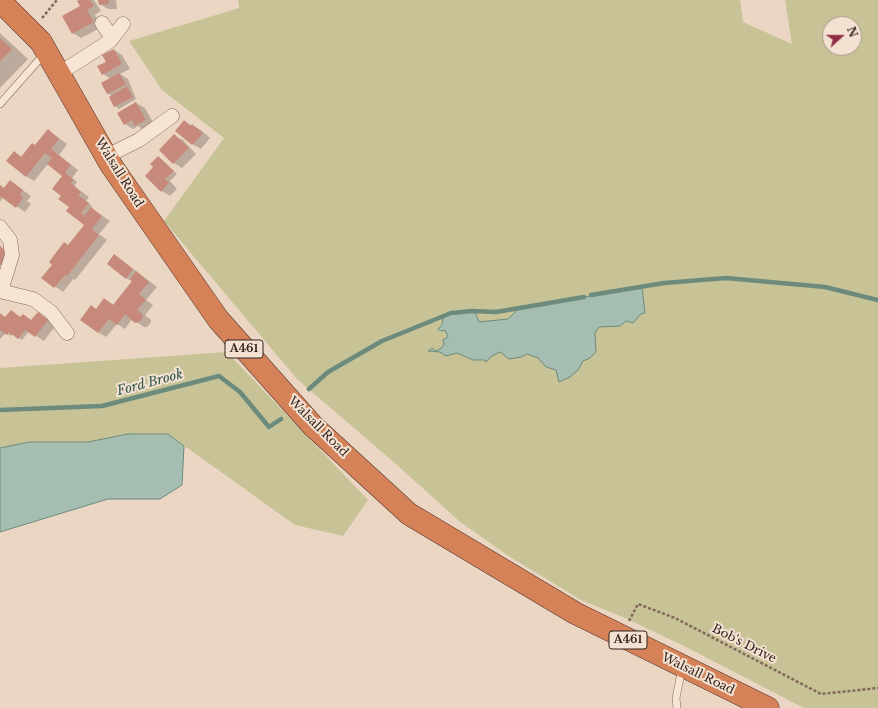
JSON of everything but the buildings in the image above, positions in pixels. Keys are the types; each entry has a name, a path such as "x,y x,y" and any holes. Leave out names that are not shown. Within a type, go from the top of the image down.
{"highway":[{"name":"Walsall Road","path":"0,1 41,42 107,156 218,319 313,426 409,514 575,613 768,708"}],"street":[{"path":"102,23 112,38"},
{"path":"60,73 112,38 124,24"},
{"path":"107,156 139,140 172,116"},
{"path":"0,227 10,240 12,255 0,291 33,299 51,312 67,333"}],"lane":[{"path":"0,104 46,51"},
{"path":"677,708 676,698 683,666"}],"path":[{"path":"30,31 57,0"},
{"name":"Bob's Drive","path":"620,636 638,604 675,618 821,694 878,688"}],"shaded area":[{"path":"238,0 740,0 743,22 792,44 785,0 878,0 878,708 804,708 684,646 625,618 581,600 510,557 459,521 397,465 297,379 164,221 224,138 162,90 129,41 239,8"},
{"path":"642,287 645,313 641,314 633,323 626,321 620,326 599,327 595,333 596,352 590,358 583,361 578,370 570,377 559,382 556,370 546,367 538,358 527,354 521,357 509,359 500,352 492,356 486,362 485,360 473,360 457,353 446,356 440,352 428,351 432,348 436,351 444,345 443,340 448,337 445,330 441,331 438,329 442,325 443,316 451,313 472,311 475,312 479,322 508,319 518,309"},
{"path":"227,352 368,500 343,536 295,525 168,434 128,434 88,442 29,442 0,448 0,368"},
{"path":"128,434 168,434 184,446 182,485 160,499 108,499 0,532 0,448 29,442 88,442"}],"waterway":[{"path":"591,295 664,283 726,278 825,287 878,300"},
{"path":"309,389 328,372 382,341 451,313 472,311 496,312 584,297"},
{"name":"Ford Brook","path":"0,410 102,406 219,376 240,392 269,427 281,419"}]}
